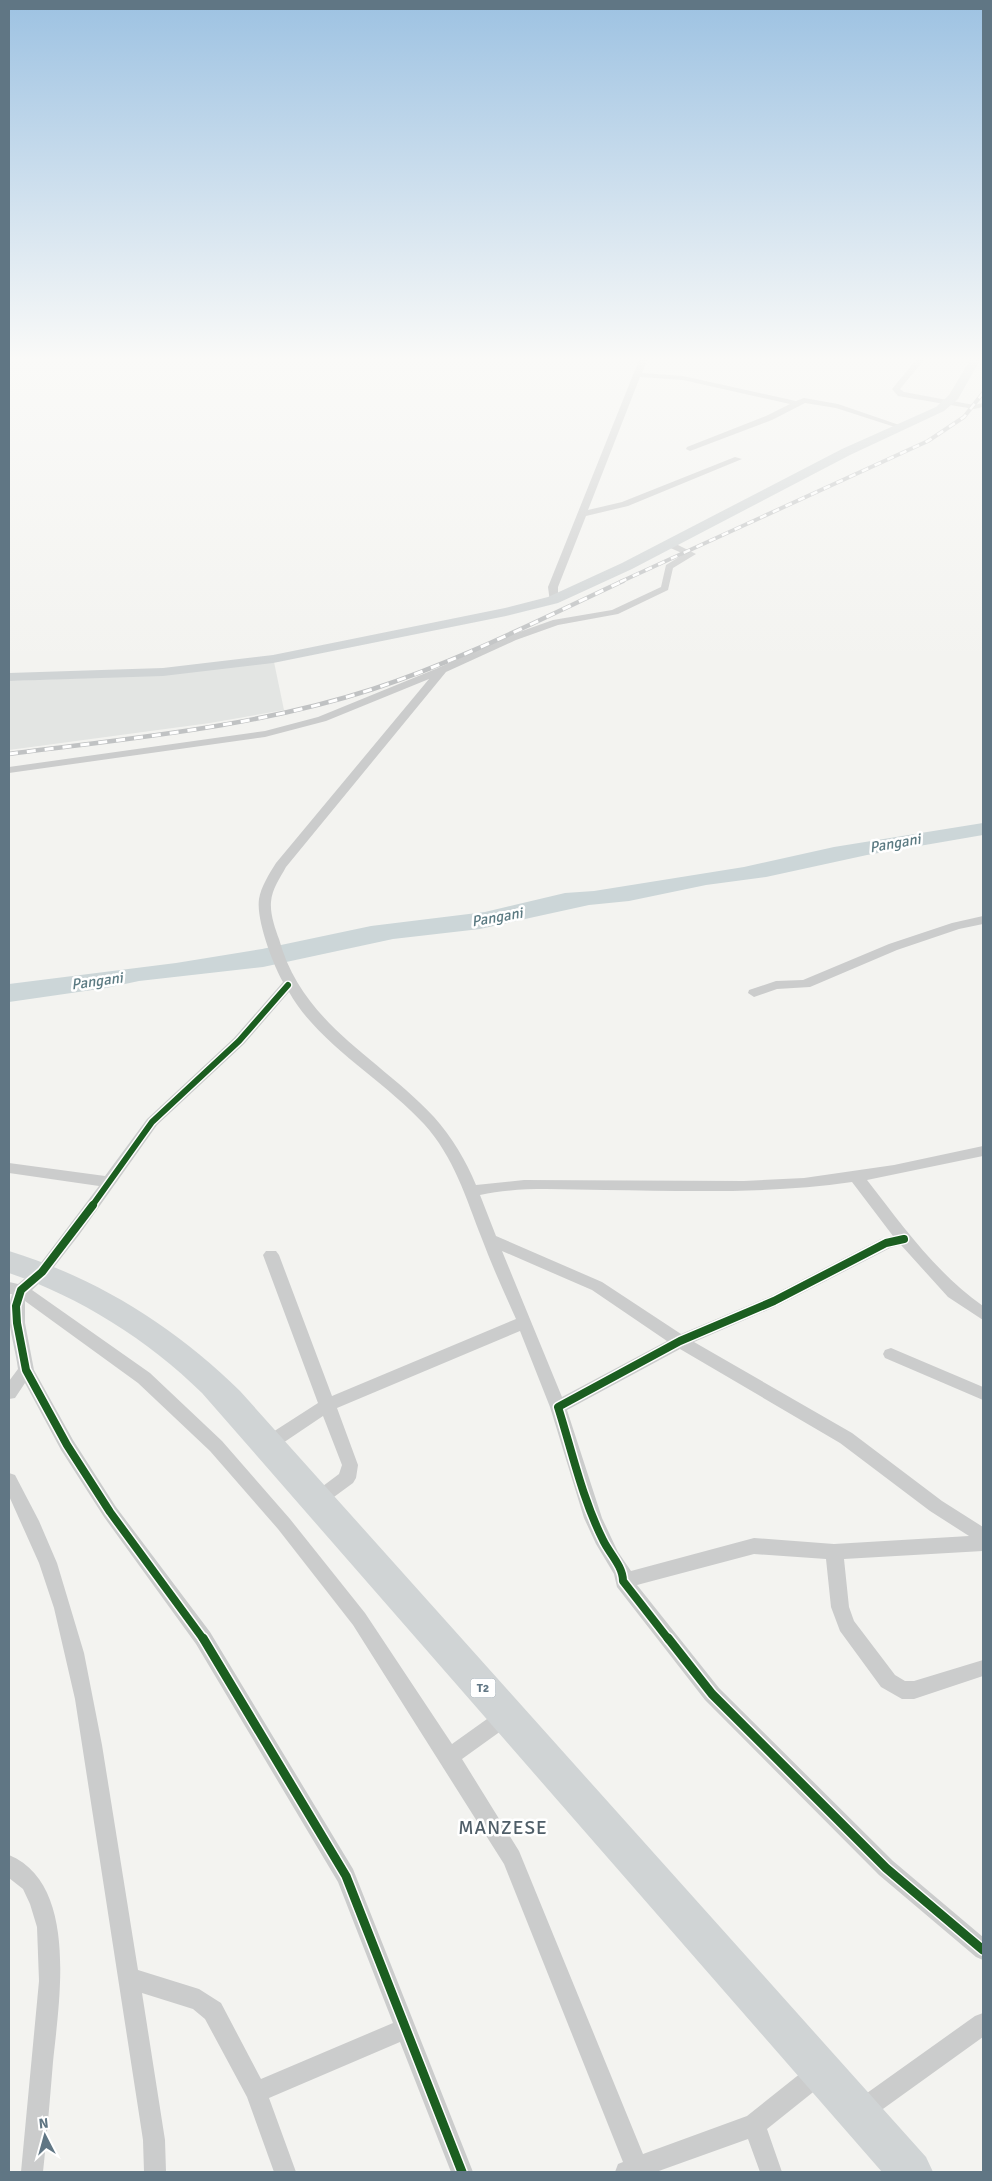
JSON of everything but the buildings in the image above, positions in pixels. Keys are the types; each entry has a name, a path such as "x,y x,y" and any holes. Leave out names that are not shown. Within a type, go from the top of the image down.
{"highway":[{"name":"T2","path":"20,1278 124,1316 186,1360 229,1400 912,2172"}],"main road":[{"path":"9,677 163,672 273,659 497,614 553,600 578,590 827,462"}],"street":[{"path":"553,600 553,586 603,462"},
{"path":"582,514 625,504 731,462"},
{"path":"9,770 265,734 322,718 547,625 615,612 649,597 665,588 669,567 691,554 669,544"},
{"path":"442,670 280,866 265,900 271,940 281,969 288,985 324,1028 412,1102 436,1129 452,1152 472,1191 558,1407 597,1527 613,1562 623,1572 623,1581 712,1694 886,1868 983,1950"},
{"path":"754,993 776,985 805,984 893,947 956,926 983,920"},
{"path":"288,985 238,1041 152,1122 108,1182 20,1278 16,1306 17,1323 26,1370 44,1406 110,1512 203,1638 346,1876 462,2172"},
{"path":"472,1191 492,1186 523,1185 747,1186 798,1183 856,1176 983,1151"},
{"path":"9,1168 108,1182"},
{"path":"856,1176 904,1239 954,1293 983,1314"},
{"path":"558,1407 680,1342 774,1301 886,1243 904,1239"},
{"path":"490,1240 598,1286 680,1342 846,1438 936,1506 983,1536"},
{"path":"271,1255 350,1465 347,1478 317,1500"},
{"path":"20,1278 144,1378 216,1446 284,1524 359,1619 512,1858 634,2171 754,2125 822,2071"},
{"path":"268,1444 328,1404 524,1322"},
{"path":"891,1354 983,1394"},
{"path":"9,1393 26,1370"},
{"path":"9,1480 29,1514 47,1562 63,1614 82,1690 154,2140 155,2172"},
{"path":"623,1581 754,1546 834,1552 983,1544"},
{"path":"834,1552 840,1608 846,1625 888,1680 902,1690 914,1690 983,1668"},
{"path":"449,1757 508,1715"},
{"path":"9,1865 30,1882 40,1901 47,1928 50,1981 32,2172"},
{"path":"129,1978 199,2000 213,2011 256,2092 285,2172"},
{"path":"859,2112 983,2024"},
{"path":"256,2092 407,2028"},
{"path":"754,2125 772,2172"}],"shaded area":[{"path":"274,662 284,710 210,723 9,750 9,681 133,676"}],"water":[{"name":"Pangani","path":"983,823 983,835 867,855 766,877 706,885 629,901 589,905 480,929 393,939 263,967 139,981 106,988 9,1002 9,984 176,963 262,949 371,926 485,912 565,893 594,891 744,867 834,847"}],"railway":[{"path":"620,582 883,462"},
{"path":"9,754 193,730 284,713 329,702 373,689 437,666 500,639 623,581"}],"cycle path":[{"path":"288,985 239,1041 152,1122 74,1231 42,1272 21,1290 16,1306 17,1323 26,1370 67,1445 110,1512 203,1638 346,1876 462,2172"},
{"path":"904,1239 886,1243 774,1301 680,1341 558,1407 584,1494 602,1539 612,1558 623,1572 623,1581 712,1694 886,1868 983,1950"}],"district":[{"name":"MANZESE","path":"503,1827"}]}
